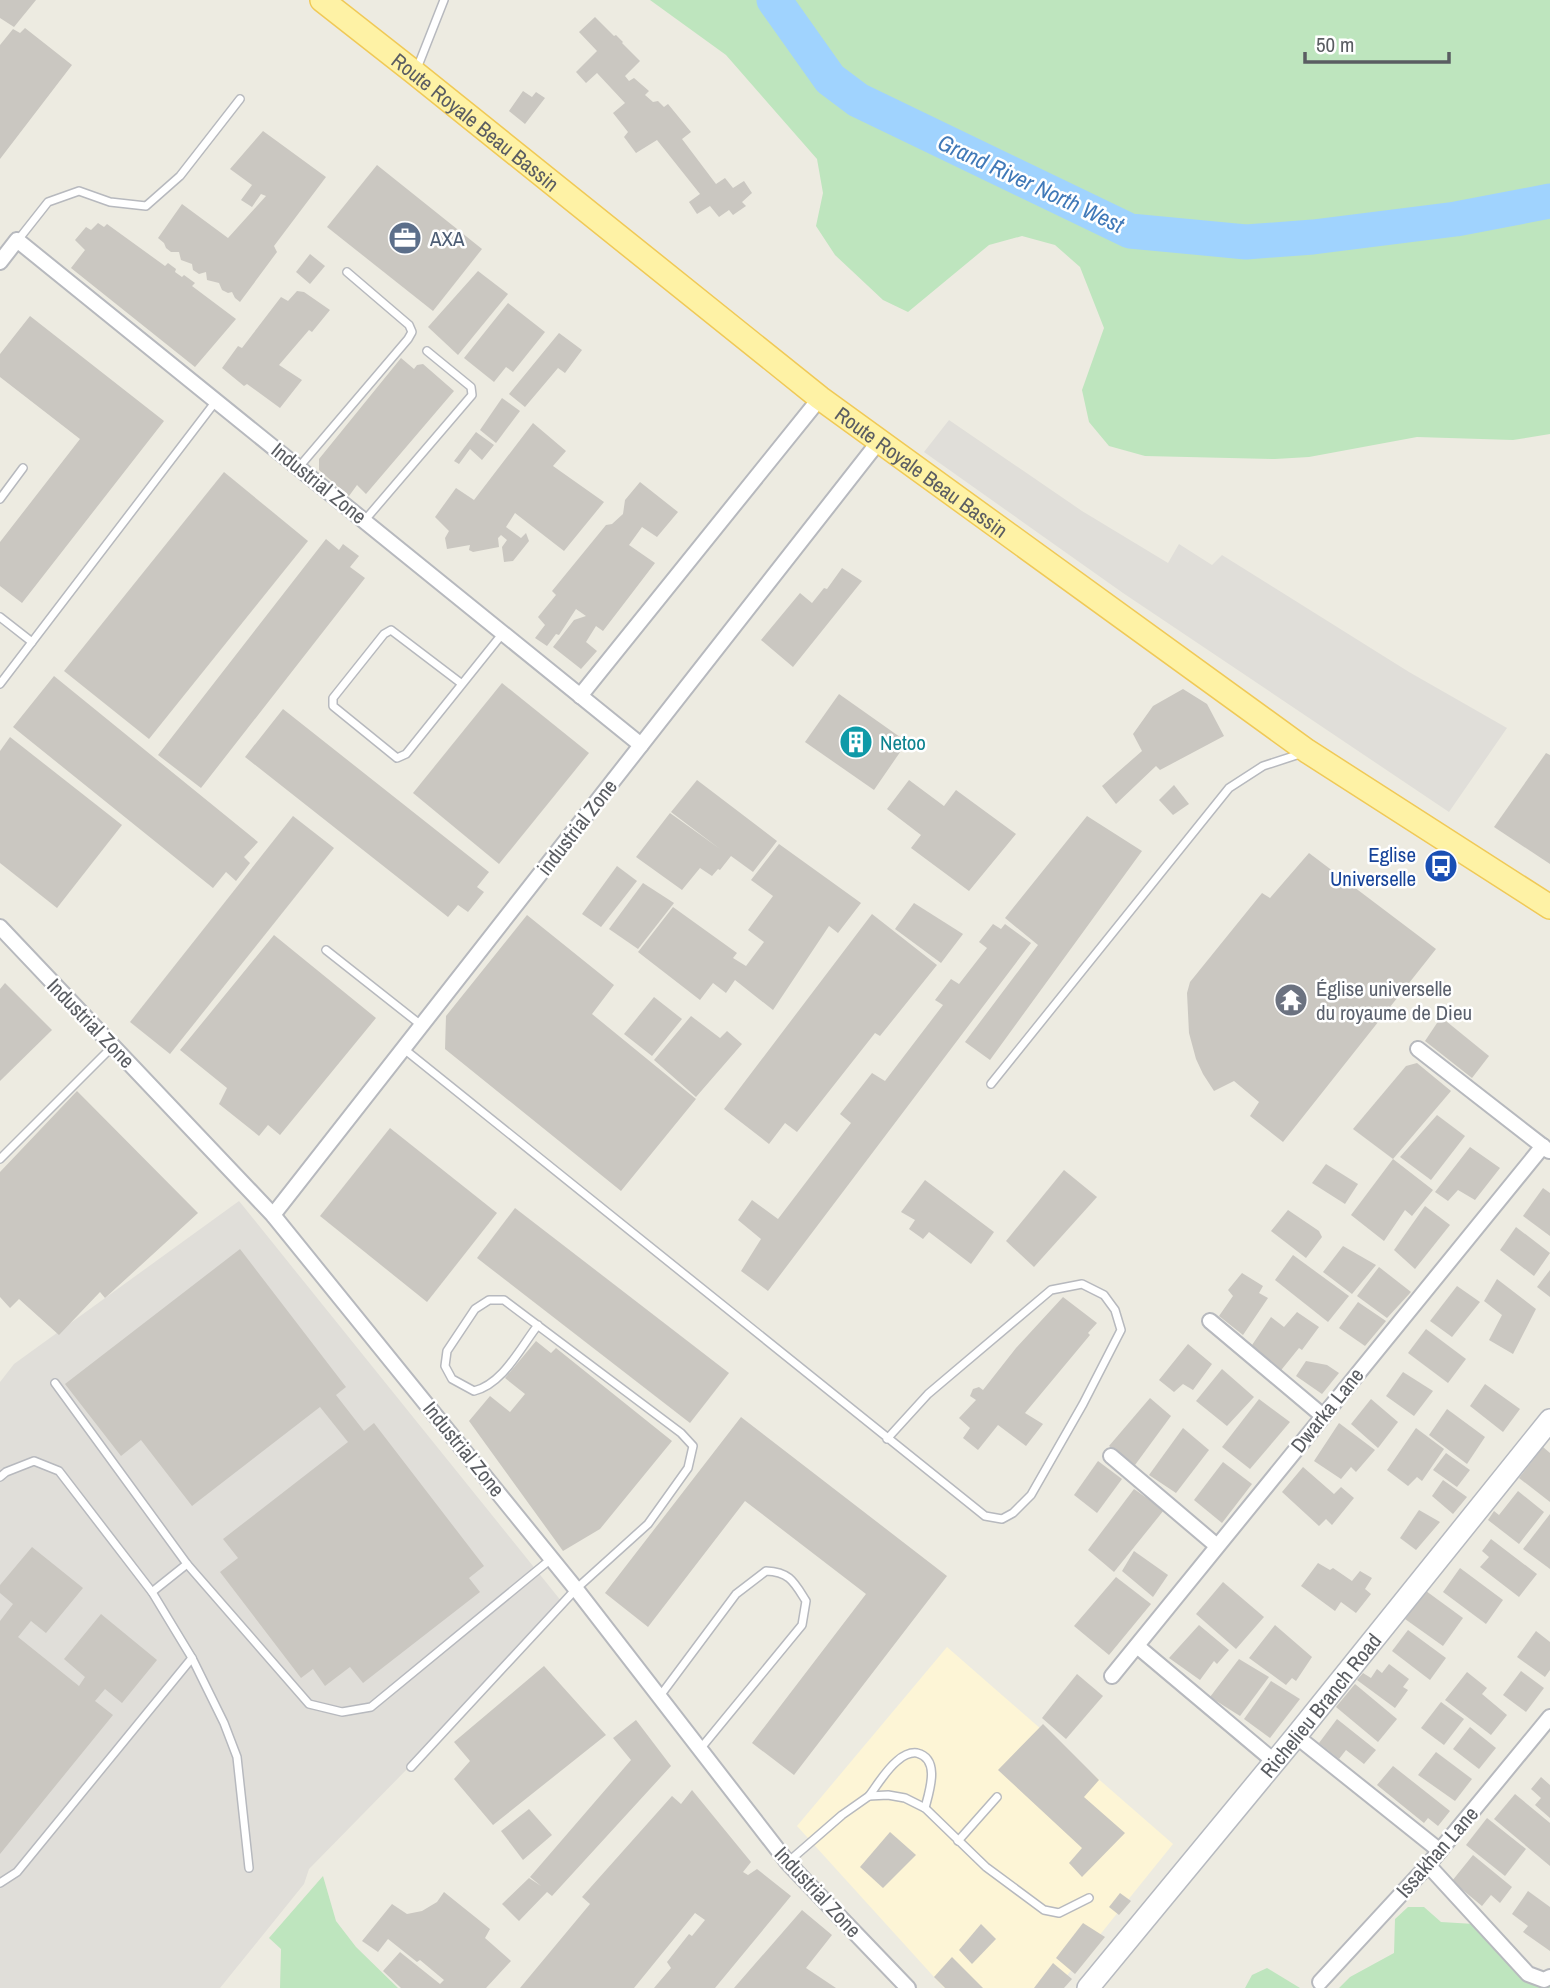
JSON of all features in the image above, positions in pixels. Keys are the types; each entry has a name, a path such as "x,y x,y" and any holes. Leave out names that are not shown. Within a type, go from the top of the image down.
{"main road":[{"name":"Route Royale Beau Bassin","path":"321,0 820,398 1307,751 1550,906"},
{"name":"Richelieu Branch Road","path":"1088,1988 1275,1762 1550,1420"}],"street":[{"path":"0,262 17,240"},
{"name":"Industrial Zone","path":"17,240 641,745"},
{"path":"580,695 820,398"},
{"name":"industrial Zone","path":"273,1214 880,440"},
{"name":"Industrial Zone","path":"0,927 273,1214 576,1589 788,1863 908,1988"},
{"path":"1418,1049 1546,1149"},
{"name":"Dwarka Lane","path":"1112,1676 1322,1416 1546,1149"},
{"path":"1210,1321 1322,1416"},
{"path":"1111,1456 1217,1546"},
{"path":"1137,1646 1275,1762"},
{"name":"Issakhan Lane","path":"1320,1982 1428,1865 1550,1717"},
{"path":"1296,1736 1440,1851"},
{"path":"1428,1865 1528,1974 1544,1980 1550,1977"}],"lane":[{"path":"415,73 444,0"},
{"path":"17,240 48,202 79,191 110,202 146,206 180,176 240,99"},
{"path":"299,467 412,332 409,325 347,272"},
{"path":"365,520 472,395 471,387 426,351"},
{"path":"0,684 216,401"},
{"path":"0,499 23,468"},
{"path":"0,617 32,642"},
{"path":"462,684 391,630 384,634 332,698 332,706 397,758 406,754 503,633"},
{"path":"991,1084 1229,788 1263,766 1307,751"},
{"path":"326,950 422,1026"},
{"path":"0,1159 113,1046"},
{"path":"404,1048 887,1439 985,1516 1002,1519 1013,1513 1031,1495 1121,1330 1115,1310 1104,1295 1082,1284 1051,1290 928,1394 887,1439"},
{"path":"411,1768 576,1589 648,1524 688,1468 693,1446 681,1433 538,1325 504,1300 489,1300 475,1309 447,1351 445,1366 452,1379 474,1391 486,1388 496,1380 538,1325"},
{"path":"55,1383 187,1564 309,1704 342,1712 371,1707 552,1559"},
{"path":"0,1477 34,1461 59,1471 152,1592 192,1658 224,1723 237,1757 249,1868"},
{"path":"152,1592 187,1564"},
{"path":"660,1696 736,1594 766,1571 781,1572 793,1581 806,1601 802,1626 701,1748"},
{"path":"0,1883 17,1872 192,1658"},
{"path":"788,1863 842,1815 869,1796 898,1759 908,1754 918,1754 928,1760 931,1769 932,1783 925,1808"},
{"path":"869,1796 905,1798 925,1808 1012,1888 1044,1910 1059,1913 1089,1898"},
{"path":"958,1841 997,1797"}],"shaded area":[{"path":"949,420 1082,511 1168,563 1179,544 1212,565 1222,555 1409,672 1507,728 1449,812 1123,593 924,452"},
{"path":"239,1201 566,1607 309,1869 304,1884 220,1988 0,1988 0,1382 14,1364"},
{"path":"947,1647 1173,1844 1057,1988 944,1988 797,1826"}],"green space":[{"path":"650,0 1550,0 1550,434 1513,440 1417,437 1309,457 1275,459 1145,456 1109,446 1089,422 1082,390 1104,328 1080,267 1055,245 1022,236 989,245 908,312 883,300 835,255 816,226 823,193 817,159 726,55"},
{"path":"323,1876 336,1921 356,1947 398,1988 280,1988 281,1949 269,1938"},
{"path":"1408,1907 1424,1907 1441,1922 1474,1924 1529,1967 1550,1977 1550,1988 1339,1988 1350,1977 1394,1953 1395,1919"},
{"path":"1267,1968 1300,1988 1245,1988 1252,1975"}],"building":[{"path":"0,0 36,0 14,27 0,18"},
{"path":"595,17 640,61 625,76 629,81 634,78 649,91 645,95 653,102 658,101 664,107 668,104 691,132 682,139 716,184 725,178 733,188 744,181 752,193 742,202 746,206 733,215 729,210 719,217 710,206 697,214 689,202 700,194 657,140 636,153 624,137 628,132 613,113 625,103 597,73 586,83 576,72 597,51 579,32"},
{"path":"25,28 72,65 0,159 0,45 13,29 20,33"},
{"path":"523,91 532,97 536,92 545,98 525,124 509,111"},
{"path":"263,131 326,177 274,246 277,252 240,302 232,292 222,290 219,283 207,280 206,272 199,274 193,270 192,264 181,260 179,252 171,252 158,238 182,204 228,238 266,196 261,194 252,207 241,200 252,185 230,169"},
{"name":"AXA","path":"377,165 482,249 433,311 327,227"},
{"path":"98,223 104,227 107,224 165,266 168,263 176,269 175,272 195,283 192,286 236,319 195,367 71,268 85,250 75,240 86,227 91,230"},
{"path":"310,254 325,266 310,284 296,272"},
{"path":"478,271 508,294 458,355 428,327"},
{"path":"297,291 304,292 330,310 279,365 302,380 280,408 247,384 244,386 222,368 238,346 242,348 281,297 288,301"},
{"path":"508,303 545,332 513,372 506,367 494,382 464,358"},
{"path":"30,316 164,421 22,603 0,586 0,542 80,439 0,377 0,354"},
{"path":"559,333 582,350 565,373 558,368 525,407 509,394"},
{"path":"401,358 414,369 423,364 454,391 366,494 357,485 349,496 319,470 319,459"},
{"path":"502,398 520,411 496,443 480,430"},
{"path":"533,423 566,451 553,466 604,502 564,551 515,513 506,527 521,538 526,533 529,541 513,561 504,562 502,547 507,540 501,535 498,538 499,547 473,552 469,550 470,545 447,549 445,538 449,531 435,517 456,488 474,500"},
{"path":"476,432 494,445 482,460 470,449 459,464 454,461"},
{"path":"224,472 308,541 149,739 64,671"},
{"path":"640,482 678,512 657,537 642,527 629,545 655,563 603,631 596,626 586,642 597,651 581,669 553,647 574,620 586,616 576,609 559,635 556,634 547,646 535,638 545,625 538,617 556,595 552,591 606,525 612,524 623,514 625,500"},
{"path":"326,539 339,550 343,544 359,556 350,567 365,578 201,788 158,755"},
{"path":"842,568 862,581 793,667 761,640 800,593 812,603 824,588 827,589"},
{"path":"54,676 258,842 244,857 250,863 236,881 226,872 213,888 13,727"},
{"path":"502,683 589,753 499,864 413,793"},
{"path":"1183,689 1207,704 1224,736 1160,770 1156,766 1116,804 1102,786 1142,751 1133,734 1153,706"},
{"name":"Netoo","path":"839,694 907,742 874,790 805,742"},
{"path":"283,709 489,872 477,887 484,892 468,912 458,905 448,917 245,757"},
{"path":"10,737 122,825 57,908 0,863 0,751"},
{"path":"1546,753 1550,755 1550,864 1494,827"},
{"path":"697,780 777,841 753,872 731,856 712,876 700,868 682,890 636,857 670,813 720,849 671,812"},
{"path":"909,780 944,806 956,790 1016,834 969,891 911,848 921,835 887,809"},
{"path":"1174,785 1189,804 1173,815 1159,800"},
{"path":"293,816 334,848 170,1054 130,1022"},
{"path":"1087,816 1142,851 990,1060 965,1042 1038,945 1005,918"},
{"path":"779,844 861,903 838,933 829,926 773,1010 735,980 726,993 713,983 700,1000 638,952 673,907 737,953 733,958 746,966 764,942 748,930 773,896 751,880"},
{"name":"Église universelle du royaume de Dieu","path":"1309,853 1436,949 1283,1142 1250,1116 1259,1102 1234,1081 1214,1091 1203,1074 1189,1033 1187,993 1190,982 1262,893 1270,898"},
{"path":"617,866 637,881 601,927 582,914"},
{"path":"643,883 674,903 638,949 609,929"},
{"path":"914,903 963,934 941,963 895,929"},
{"path":"872,914 937,965 880,1036 875,1033 797,1132 785,1123 769,1144 724,1109"},
{"path":"527,915 614,985 592,1014 696,1099 621,1191 445,1049 446,1016"},
{"path":"993,924 1001,929 1005,924 1031,943 768,1291 741,1271 761,1239 738,1220 752,1200 778,1219 851,1123 840,1114 872,1073 885,1081 943,1005 935,1000 951,979 959,984 987,948 979,942"},
{"path":"274,935 376,1018 280,1135 268,1125 259,1136 219,1104 227,1088 180,1050"},
{"path":"5,983 52,1030 0,1081 0,989"},
{"path":"654,997 682,1019 652,1056 624,1034"},
{"path":"691,1016 720,1038 727,1031 742,1044 696,1097 654,1060"},
{"path":"1441,1017 1489,1056 1472,1078 1425,1041"},
{"path":"1417,1063 1451,1091 1393,1159 1353,1129 1406,1066"},
{"path":"77,1091 198,1213 105,1298 100,1292 59,1335 19,1299 10,1308 0,1297 0,1172"},
{"path":"1437,1115 1465,1136 1431,1180 1400,1157"},
{"path":"390,1128 497,1213 427,1302 320,1216"},
{"path":"1470,1147 1500,1168 1475,1200 1458,1190 1448,1201 1435,1192"},
{"path":"1393,1159 1433,1190 1412,1216 1405,1210 1384,1241 1351,1215"},
{"path":"1326,1164 1358,1184 1345,1204 1312,1183"},
{"path":"1064,1170 1097,1197 1034,1267 1006,1241"},
{"path":"925,1180 994,1232 971,1264 929,1232 923,1239 909,1229 915,1220 901,1212"},
{"path":"1543,1188 1550,1193 1550,1236 1523,1216"},
{"path":"1425,1206 1450,1225 1415,1269 1394,1250"},
{"path":"515,1208 729,1373 690,1423 477,1258"},
{"path":"1288,1210 1319,1231 1322,1237 1306,1258 1271,1231"},
{"path":"1516,1227 1550,1253 1534,1276 1500,1250"},
{"path":"1343,1246 1376,1265 1352,1294 1323,1272"},
{"path":"240,1249 346,1387 336,1395 364,1431 374,1423 484,1566 469,1578 480,1592 363,1683 350,1667 325,1686 313,1669 301,1678 220,1572 238,1558 223,1539 348,1442 320,1407 192,1506 141,1440 121,1456 65,1384"},
{"path":"1293,1255 1349,1296 1328,1322 1275,1280"},
{"path":"1379,1267 1411,1292 1387,1318 1357,1296"},
{"path":"1550,1270 1550,1297 1537,1287"},
{"path":"1242,1273 1263,1286 1259,1293 1268,1298 1243,1335 1219,1316 1233,1296 1228,1290"},
{"path":"1497,1279 1536,1309 1513,1354 1489,1340 1502,1315 1484,1301"},
{"path":"1457,1286 1480,1302 1452,1337 1430,1321"},
{"path":"1063,1297 1097,1323 1025,1413 1043,1424 1026,1446 998,1425 978,1450 963,1438 970,1428 959,1418 976,1400 970,1396 973,1389 979,1387 983,1390 1016,1348"},
{"path":"1358,1302 1386,1321 1365,1346 1339,1328"},
{"path":"1297,1312 1319,1327 1302,1350 1299,1348 1278,1374 1250,1348 1271,1317 1284,1327"},
{"path":"1426,1329 1466,1359 1448,1383 1408,1353"},
{"path":"536,1341 551,1353 556,1348 672,1441 600,1529 563,1551 469,1421 490,1396 510,1412 525,1394 505,1378"},
{"path":"1188,1344 1212,1364 1193,1390 1183,1384 1174,1392 1159,1380"},
{"path":"1306,1361 1327,1365 1339,1373 1322,1394 1296,1376"},
{"path":"1222,1369 1254,1397 1227,1426 1196,1401"},
{"path":"1403,1372 1433,1391 1414,1416 1386,1396"},
{"path":"1485,1384 1520,1409 1503,1432 1470,1406"},
{"path":"1150,1398 1171,1416 1135,1465 1109,1446"},
{"path":"1259,1399 1290,1422 1250,1469 1222,1447"},
{"path":"1371,1399 1398,1422 1378,1448 1351,1424"},
{"path":"1447,1409 1485,1437 1467,1464 1429,1435"},
{"path":"741,1417 947,1576 794,1775 752,1743 866,1594 745,1501 648,1627 605,1593"},
{"path":"1339,1423 1375,1450 1356,1472 1351,1467 1341,1479 1314,1461"},
{"path":"1183,1428 1209,1450 1176,1493 1149,1475"},
{"path":"1416,1428 1444,1449 1422,1481 1417,1477 1408,1486 1387,1470"},
{"path":"1543,1447 1550,1453 1550,1502 1519,1478"},
{"path":"1446,1453 1470,1470 1457,1487 1433,1470"},
{"path":"1098,1461 1122,1479 1097,1513 1074,1495"},
{"path":"1223,1462 1252,1484 1222,1523 1194,1500"},
{"path":"1303,1467 1334,1494 1341,1487 1354,1498 1332,1525 1326,1519 1319,1526 1282,1492"},
{"path":"1443,1480 1467,1497 1453,1514 1432,1496"},
{"path":"1134,1489 1164,1510 1114,1572 1088,1550"},
{"path":"1518,1491 1544,1512 1519,1544 1488,1520 1494,1511 1499,1515"},
{"path":"1419,1510 1440,1522 1416,1550 1400,1538"},
{"path":"1550,1514 1550,1569 1523,1549"},
{"path":"1491,1539 1537,1574 1519,1597 1480,1567 1489,1557 1482,1551"},
{"path":"32,1547 83,1588 46,1633 31,1621 18,1637 79,1686 85,1677 64,1659 101,1614 157,1660 122,1703 105,1689 95,1701 113,1715 0,1854 0,1621 13,1604 0,1593 0,1585"},
{"path":"1134,1551 1168,1575 1153,1597 1122,1571"},
{"path":"1318,1563 1330,1570 1333,1568 1352,1581 1360,1571 1372,1578 1365,1589 1371,1594 1356,1613 1341,1602 1335,1611 1301,1586"},
{"path":"1460,1568 1503,1600 1486,1624 1443,1592"},
{"path":"1116,1577 1151,1604 1109,1655 1074,1626"},
{"path":"1223,1582 1264,1617 1236,1649 1196,1614"},
{"path":"1426,1591 1463,1618 1443,1646 1405,1619"},
{"path":"1199,1625 1229,1650 1217,1664 1214,1661 1200,1680 1169,1658"},
{"path":"1275,1625 1312,1657 1296,1681 1292,1678 1286,1685 1249,1658"},
{"path":"1408,1630 1446,1658 1430,1680 1392,1651"},
{"path":"1536,1631 1550,1642 1550,1670 1545,1677 1517,1657"},
{"path":"1239,1659 1269,1677 1240,1716 1210,1697"},
{"path":"1389,1664 1409,1679 1403,1687 1408,1690 1395,1708 1357,1680 1363,1673 1371,1678 1377,1669 1382,1673"},
{"path":"544,1666 606,1735 493,1825 454,1779 470,1761 454,1742"},
{"path":"1521,1671 1544,1688 1526,1712 1503,1695"},
{"path":"1467,1672 1487,1688 1482,1694 1507,1715 1491,1735 1445,1700"},
{"path":"1077,1674 1103,1696 1066,1739 1042,1718"},
{"path":"1271,1681 1300,1699 1270,1738 1244,1719"},
{"path":"1355,1684 1397,1719 1378,1742 1336,1707"},
{"path":"1441,1702 1464,1719 1444,1745 1421,1728"},
{"path":"1337,1719 1376,1750 1364,1764 1346,1750 1339,1759 1319,1743"},
{"path":"636,1720 671,1766 552,1896 547,1892 519,1921 502,1904 529,1878 541,1886 530,1877 631,1760 613,1738"},
{"path":"1043,1724 1099,1780 1084,1797 1125,1833 1082,1877 1069,1863 1082,1848 998,1770"},
{"path":"1470,1727 1496,1748 1479,1769 1453,1749"},
{"path":"1436,1752 1472,1779 1455,1801 1418,1775"},
{"path":"1393,1766 1450,1811 1438,1826 1428,1818 1424,1823 1377,1785"},
{"path":"1541,1777 1550,1785 1550,1818 1535,1805 1541,1798 1531,1789"},
{"path":"692,1790 751,1862 743,1872 748,1875 757,1869 791,1896 715,1988 654,1988 671,1968 667,1962 689,1934 692,1936 705,1920 695,1913 634,1988 520,1988 590,1904 582,1897 672,1796 681,1804"},
{"path":"1515,1794 1550,1823 1550,1866 1494,1819"},
{"path":"529,1809 552,1835 523,1860 501,1831"},
{"path":"1487,1818 1526,1849 1505,1876 1466,1845"},
{"path":"890,1832 916,1855 883,1888 860,1867"},
{"path":"1473,1855 1512,1887 1500,1903 1491,1895 1482,1906 1452,1881"},
{"path":"1528,1891 1550,1907 1550,1951 1523,1932 1528,1926 1512,1914"},
{"path":"444,1892 490,1929 485,1938 511,1961 486,1988 401,1988 383,1971 400,1952 440,1984 444,1980 388,1939 378,1952 362,1941 392,1904 407,1914 422,1911 437,1902"},
{"path":"1120,1893 1131,1901 1119,1915 1109,1907"},
{"path":"802,1910 832,1935 806,1968 836,1988 734,1988"},
{"path":"1083,1923 1105,1937 1075,1974 1056,1958"},
{"path":"981,1924 996,1939 972,1964 959,1950"},
{"path":"952,1957 983,1988 945,1988 934,1977"},
{"path":"1053,1963 1072,1979 1064,1988 1034,1988"}],"waterway":[{"name":"Grand River North West","path":"774,0 830,79 858,100 1130,231 1246,242 1313,237 1456,219 1550,201"}],"place":[{"name":"AXA","path":"405,238"},
{"name":"Netoo","path":"856,742"},
{"name":"Eglise Universelle","path":"1441,866"},
{"name":"Église universelle du royaume de Dieu","path":"1291,1000"}]}
